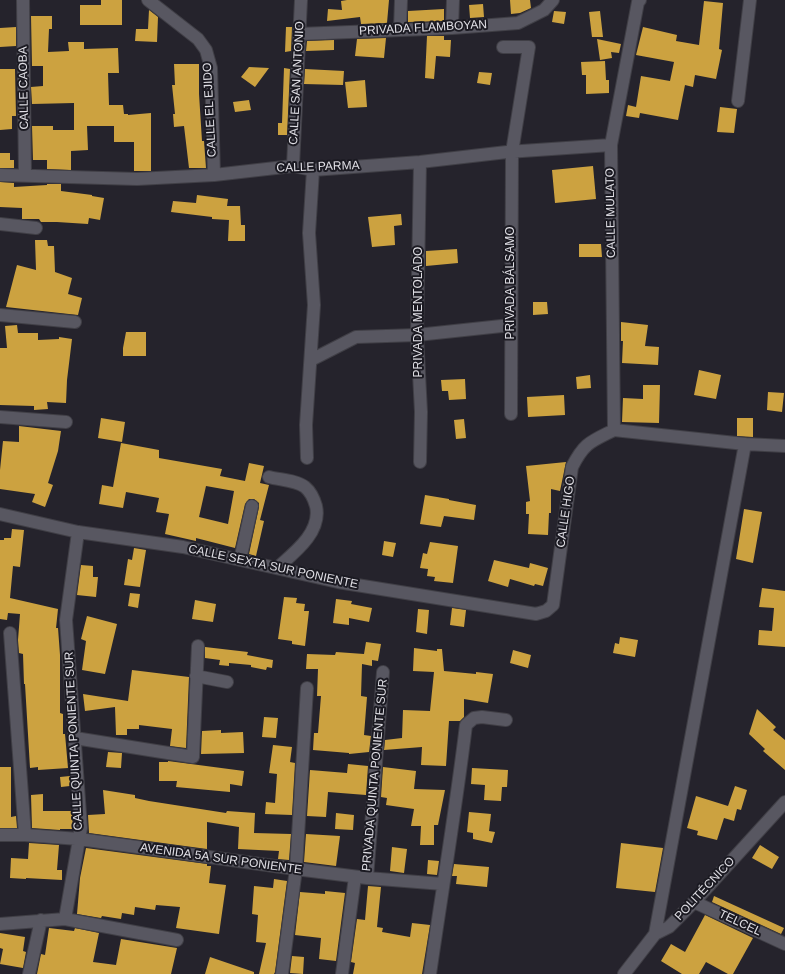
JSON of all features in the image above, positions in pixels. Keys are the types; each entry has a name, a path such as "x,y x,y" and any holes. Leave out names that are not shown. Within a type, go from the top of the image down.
{"street":[{"name":"CALLE CAOBA","path":"24,0 25,175"},
{"name":"CALLE EL EJIDO","path":"148,0 198,40 206,50 211,68 214,176"},
{"name":"CALLE SAN ANTONIO","path":"294,166 301,0"},
{"path":"400,0 400,30"},
{"path":"452,28 453,0"},
{"name":"PRIVADA FLAMBOYAN","path":"300,34 452,28 518,23 544,10 553,0"},
{"name":"CALLE MULATO","path":"614,430 611,145 638,2 640,0"},
{"path":"738,101 750,0"},
{"name":"PRIVADA BÁLSAMO","path":"503,47 529,47 512,152 511,414"},
{"name":"CALLE PARMA","path":"0,175 137,179 214,176 294,166 313,170 420,162 512,152 611,145"},
{"name":"PRIVADA MENTOLADO","path":"420,162 416,334 421,412 420,462"},
{"path":"307,458 306,425 314,305 309,233 313,170"},
{"path":"0,224 36,228"},
{"path":"0,315 75,322"},
{"path":"311,360 356,336 416,334 511,325"},
{"path":"0,417 66,422"},
{"path":"614,430 745,444 785,446"},
{"name":"CALLE HIGO","path":"546,611 553,605 572,468 580,452 592,441 614,430"},
{"path":"655,934 745,444"},
{"path":"270,478 294,482 305,487 314,498 318,512 312,531 305,542 277,568"},
{"path":"240,560 252,506"},
{"name":"CALLE SEXTA SUR PONIENTE","path":"0,514 78,532 183,547 346,584 536,614 546,611"},
{"name":"CALLE QUINTA PONIENTE SUR","path":"65,919 81,828 66,620 78,532"},
{"path":"10,633 25,835"},
{"path":"74,738 193,757 198,646"},
{"name":"PRIVADA QUINTA PONIENTE SUR","path":"361,877 383,672"},
{"path":"196,676 227,682"},
{"path":"282,974 296,869 308,688"},
{"path":"430,974 456,806 466,725 474,718 482,717 506,720"},
{"name":"POLITÉCNICO","path":"630,973 655,934 669,926 694,902 785,802"},
{"name":"AVENIDA 5A SUR PONIENTE","path":"0,835 25,835 79,839 296,869 361,877 443,884"},
{"path":"342,974 361,877"},
{"name":"TELCEL","path":"694,902 785,944"},
{"path":"0,924 65,919 177,940"},
{"path":"29,974 41,920"}],"building":[{"path":"101,0 122,0 122,25 80,25 80,5 101,5"},
{"path":"389,0 387,23 361,24 360,17 327,21 328,9 342,10 341,1"},
{"path":"510,0 530,0 531,8 520,13 511,14"},
{"path":"704,1 723,3 719,49 722,50 716,79 695,75 693,87 685,85 678,120 640,113 639,118 626,116 628,105 636,107 641,76 670,81 674,62 636,55 643,27 677,35 676,41 699,45"},
{"path":"483,4 484,17 470,18 469,5"},
{"path":"444,9 444,21 408,22 408,11"},
{"path":"149,10 158,17 157,42 135,41 136,29 148,29"},
{"path":"554,11 566,12 564,24 552,22"},
{"path":"600,11 603,37 592,37 589,12"},
{"path":"31,16 52,16 52,29 49,29 48,52 69,51 68,42 84,42 84,49 118,48 119,73 108,73 109,105 123,105 124,114 128,115 151,113 151,171 134,171 134,142 114,142 114,126 87,126 88,150 71,151 71,170 47,169 47,160 33,160 32,126 53,126 53,130 74,130 74,103 32,104 31,87 43,86 43,66 32,66"},
{"path":"16,27 16,46 0,47 0,28"},
{"path":"286,27 292,27 291,51 285,52"},
{"path":"427,36 444,36 444,40 451,40 450,57 436,56 434,79 425,78"},
{"path":"386,38 384,58 355,56 357,39"},
{"path":"597,39 621,44 619,53 611,52 612,58 600,60"},
{"path":"334,40 334,50 306,51 307,41"},
{"path":"605,61 606,80 609,80 609,93 586,94 586,75 582,75 581,62"},
{"path":"174,64 199,64 202,141 204,141 206,168 189,168 184,126 174,127 173,114 175,114 172,85 175,85"},
{"path":"249,67 269,68 255,87 241,77"},
{"path":"284,68 290,69 287,135 278,135 278,123 282,123"},
{"path":"0,69 15,69 16,116 12,116 12,129 0,130"},
{"path":"305,69 344,71 343,85 304,84"},
{"path":"479,72 492,73 490,85 477,83"},
{"path":"365,80 367,107 348,108 345,82"},
{"path":"249,100 251,110 235,112 233,102"},
{"path":"720,107 737,109 734,133 717,132"},
{"path":"0,153 10,153 10,160 14,160 14,168 0,168"},
{"path":"593,166 596,199 555,203 552,170"},
{"path":"0,182 14,183 14,187 61,184 61,191 104,198 100,220 89,218 88,224 41,222 39,219 22,219 22,208 0,207"},
{"path":"197,195 228,199 227,206 240,206 241,225 245,225 245,241 228,241 229,220 212,219 212,217 171,212 173,201 196,203"},
{"path":"401,214 402,225 394,226 395,245 372,247 368,217"},
{"path":"35,240 47,240 48,246 54,246 55,272 72,278 68,294 82,298 78,315 6,307 17,265 36,270"},
{"path":"579,244 601,244 602,257 579,257"},
{"path":"457,249 458,263 426,266 426,251"},
{"path":"533,302 547,302 548,314 533,315"},
{"path":"621,322 648,325 645,346 659,347 658,365 622,363 623,341 621,341"},
{"path":"17,325 18,333 38,333 38,340 59,339 59,337 72,339 66,403 47,402 48,409 34,410 34,406 0,405 0,348 7,348 5,326"},
{"path":"126,332 146,332 146,356 123,356"},
{"path":"699,370 721,375 716,399 694,395"},
{"path":"590,375 591,388 577,389 576,377"},
{"path":"465,379 466,399 449,400 448,391 442,391 441,380"},
{"path":"643,385 660,385 659,423 622,422 623,398 643,399"},
{"path":"768,392 784,393 782,412 767,410"},
{"path":"564,395 565,415 528,417 527,397"},
{"path":"101,418 125,422 122,442 98,438"},
{"path":"737,418 753,418 753,437 737,436"},
{"path":"464,419 466,438 456,439 454,420"},
{"path":"19,426 61,431 58,451 48,483 53,485 45,507 32,502 35,494 0,489 3,441 19,442"},
{"path":"121,443 159,450 159,458 222,469 220,476 245,481 249,463 264,466 260,483 269,485 260,520 264,521 256,556 249,554 259,507 259,503 254,499 249,499 245,504 235,548 196,538 196,541 165,534 169,514 156,512 159,498 126,492 123,508 99,504 102,485 113,487","holes":["206,486 234,491 228,524 199,517"]},
{"path":"566,462 560,491 551,489 551,513 549,513 548,535 528,534 529,514 526,514 526,502 530,501 526,466"},
{"path":"425,495 476,505 474,520 444,516 441,527 420,524"},
{"path":"744,509 762,512 753,563 736,559"},
{"path":"12,529 24,530 20,567 13,566 10,598 58,609 56,628 58,628 60,655 60,713 63,714 63,734 65,734 68,768 38,770 38,767 30,768 23,654 19,653 18,640 20,614 8,613 7,620 0,619 0,540 4,540 4,538 11,538"},
{"path":"384,541 396,543 393,557 382,555"},
{"path":"430,542 458,546 453,583 434,581 435,577 427,576 428,569 420,568 423,553 427,554"},
{"path":"134,548 146,550 140,587 124,585 128,559 132,560"},
{"path":"494,560 529,568 530,563 548,568 543,586 535,584 534,586 510,579 508,587 488,581"},
{"path":"81,565 93,566 93,577 98,577 96,597 77,595"},
{"path":"762,588 785,591 785,647 758,645 759,630 772,631 774,608 759,607"},
{"path":"130,593 140,594 138,608 128,606"},
{"path":"284,597 297,598 296,603 305,604 304,611 309,611 305,646 292,644 292,641 278,639"},
{"path":"336,599 352,601 351,604 372,608 369,622 349,618 349,625 333,623"},
{"path":"195,600 216,604 213,622 192,619"},
{"path":"452,608 466,610 464,627 450,625"},
{"path":"418,609 429,610 427,634 416,632"},
{"path":"87,616 117,624 105,674 82,670 86,641 81,639"},
{"path":"620,637 638,640 635,657 613,653 615,643 619,644"},
{"path":"366,642 381,644 378,661 372,660 372,666 362,664 361,696 367,697 364,735 371,736 369,752 349,754 313,750 314,733 318,733 321,696 317,696 318,669 306,669 307,654 335,655 336,652 364,654"},
{"path":"205,647 248,652 247,655 273,660 272,668 267,667 266,670 251,667 251,665 229,663 229,666 219,665 220,660 205,658"},
{"path":"414,648 437,651 437,649 442,649 444,671 493,674 488,703 464,699 464,717 460,721 449,721 446,766 421,765 422,747 384,750 385,740 402,738 403,710 430,711 434,672 413,671"},
{"path":"513,650 531,655 528,668 510,663"},
{"path":"132,670 189,677 186,748 170,746 172,729 139,725 139,729 127,729 127,735 116,735 115,707 85,711 83,694 128,701"},
{"path":"757,709 776,727 773,730 785,740 785,770 763,751 765,749 749,734"},
{"path":"264,717 278,718 276,738 262,737"},
{"path":"221,730 221,733 243,732 244,753 201,754 202,731"},
{"path":"273,745 292,747 290,762 295,763 292,815 265,814 266,802 275,803 277,774 269,773"},
{"path":"108,752 122,753 121,768 106,767"},
{"path":"168,761 244,771 242,786 230,784 230,792 176,787 177,781 159,781 159,762"},
{"path":"348,764 368,766 366,795 328,792 326,817 307,816 310,770 347,773"},
{"path":"0,767 11,767 11,817 16,816 17,828 0,828"},
{"path":"383,767 416,771 414,789 445,790 438,825 434,825 434,845 420,845 421,826 411,826 414,809 386,805 387,798 381,797"},
{"path":"472,768 508,770 507,787 502,787 501,801 484,800 485,785 471,784"},
{"path":"70,776 70,786 61,787 60,777"},
{"path":"735,786 747,790 741,810 737,809 734,821 724,818 717,840 697,835 698,831 687,828 696,796 728,806"},
{"path":"103,790 135,795 135,798 149,801 226,813 227,811 255,813 254,833 291,834 289,860 278,859 279,851 238,849 239,827 207,822 207,849 89,833 88,815 105,814"},
{"path":"43,794 43,811 72,811 73,829 60,830 32,828 31,795"},
{"path":"469,812 491,814 489,831 495,832 492,843 473,839 473,833 467,832"},
{"path":"336,813 354,815 353,830 335,829"},
{"path":"306,834 340,836 336,866 304,862"},
{"path":"29,843 59,845 57,870 62,870 62,880 10,878 11,858 28,859"},
{"path":"621,843 663,848 655,892 616,888"},
{"path":"760,845 779,857 772,869 752,858"},
{"path":"392,847 407,849 404,873 390,871"},
{"path":"86,848 207,864 207,866 211,866 209,883 226,885 219,934 176,928 180,907 156,905 155,910 135,907 134,915 122,913 121,919 102,916 101,918 77,914 80,878"},
{"path":"428,860 439,861 437,875 427,874"},
{"path":"454,864 489,867 487,887 456,884 457,876 452,876"},
{"path":"274,879 287,881 275,972 274,974 259,974 266,943 256,942 258,915 252,914 254,886 273,888"},
{"path":"368,886 381,887 377,927 383,928 382,932 410,937 412,923 430,925 422,974 353,974 355,963 351,962 357,919 365,920"},
{"path":"325,891 345,893 336,961 319,959 321,938 295,935 300,892 325,894"},
{"path":"714,896 784,928 781,934 712,902"},
{"path":"705,915 753,938 733,974 728,974 706,962 699,974 682,974 661,961 671,944 685,952"},
{"path":"49,928 74,931 75,928 99,933 93,962 116,965 121,939 177,948 171,974 37,974 41,954 45,955"},
{"path":"0,933 25,937 23,951 26,952 23,968 0,964 3,949 0,948"},
{"path":"292,956 304,957 303,974 290,973"},
{"path":"210,957 254,972 254,974 205,974"}]}
